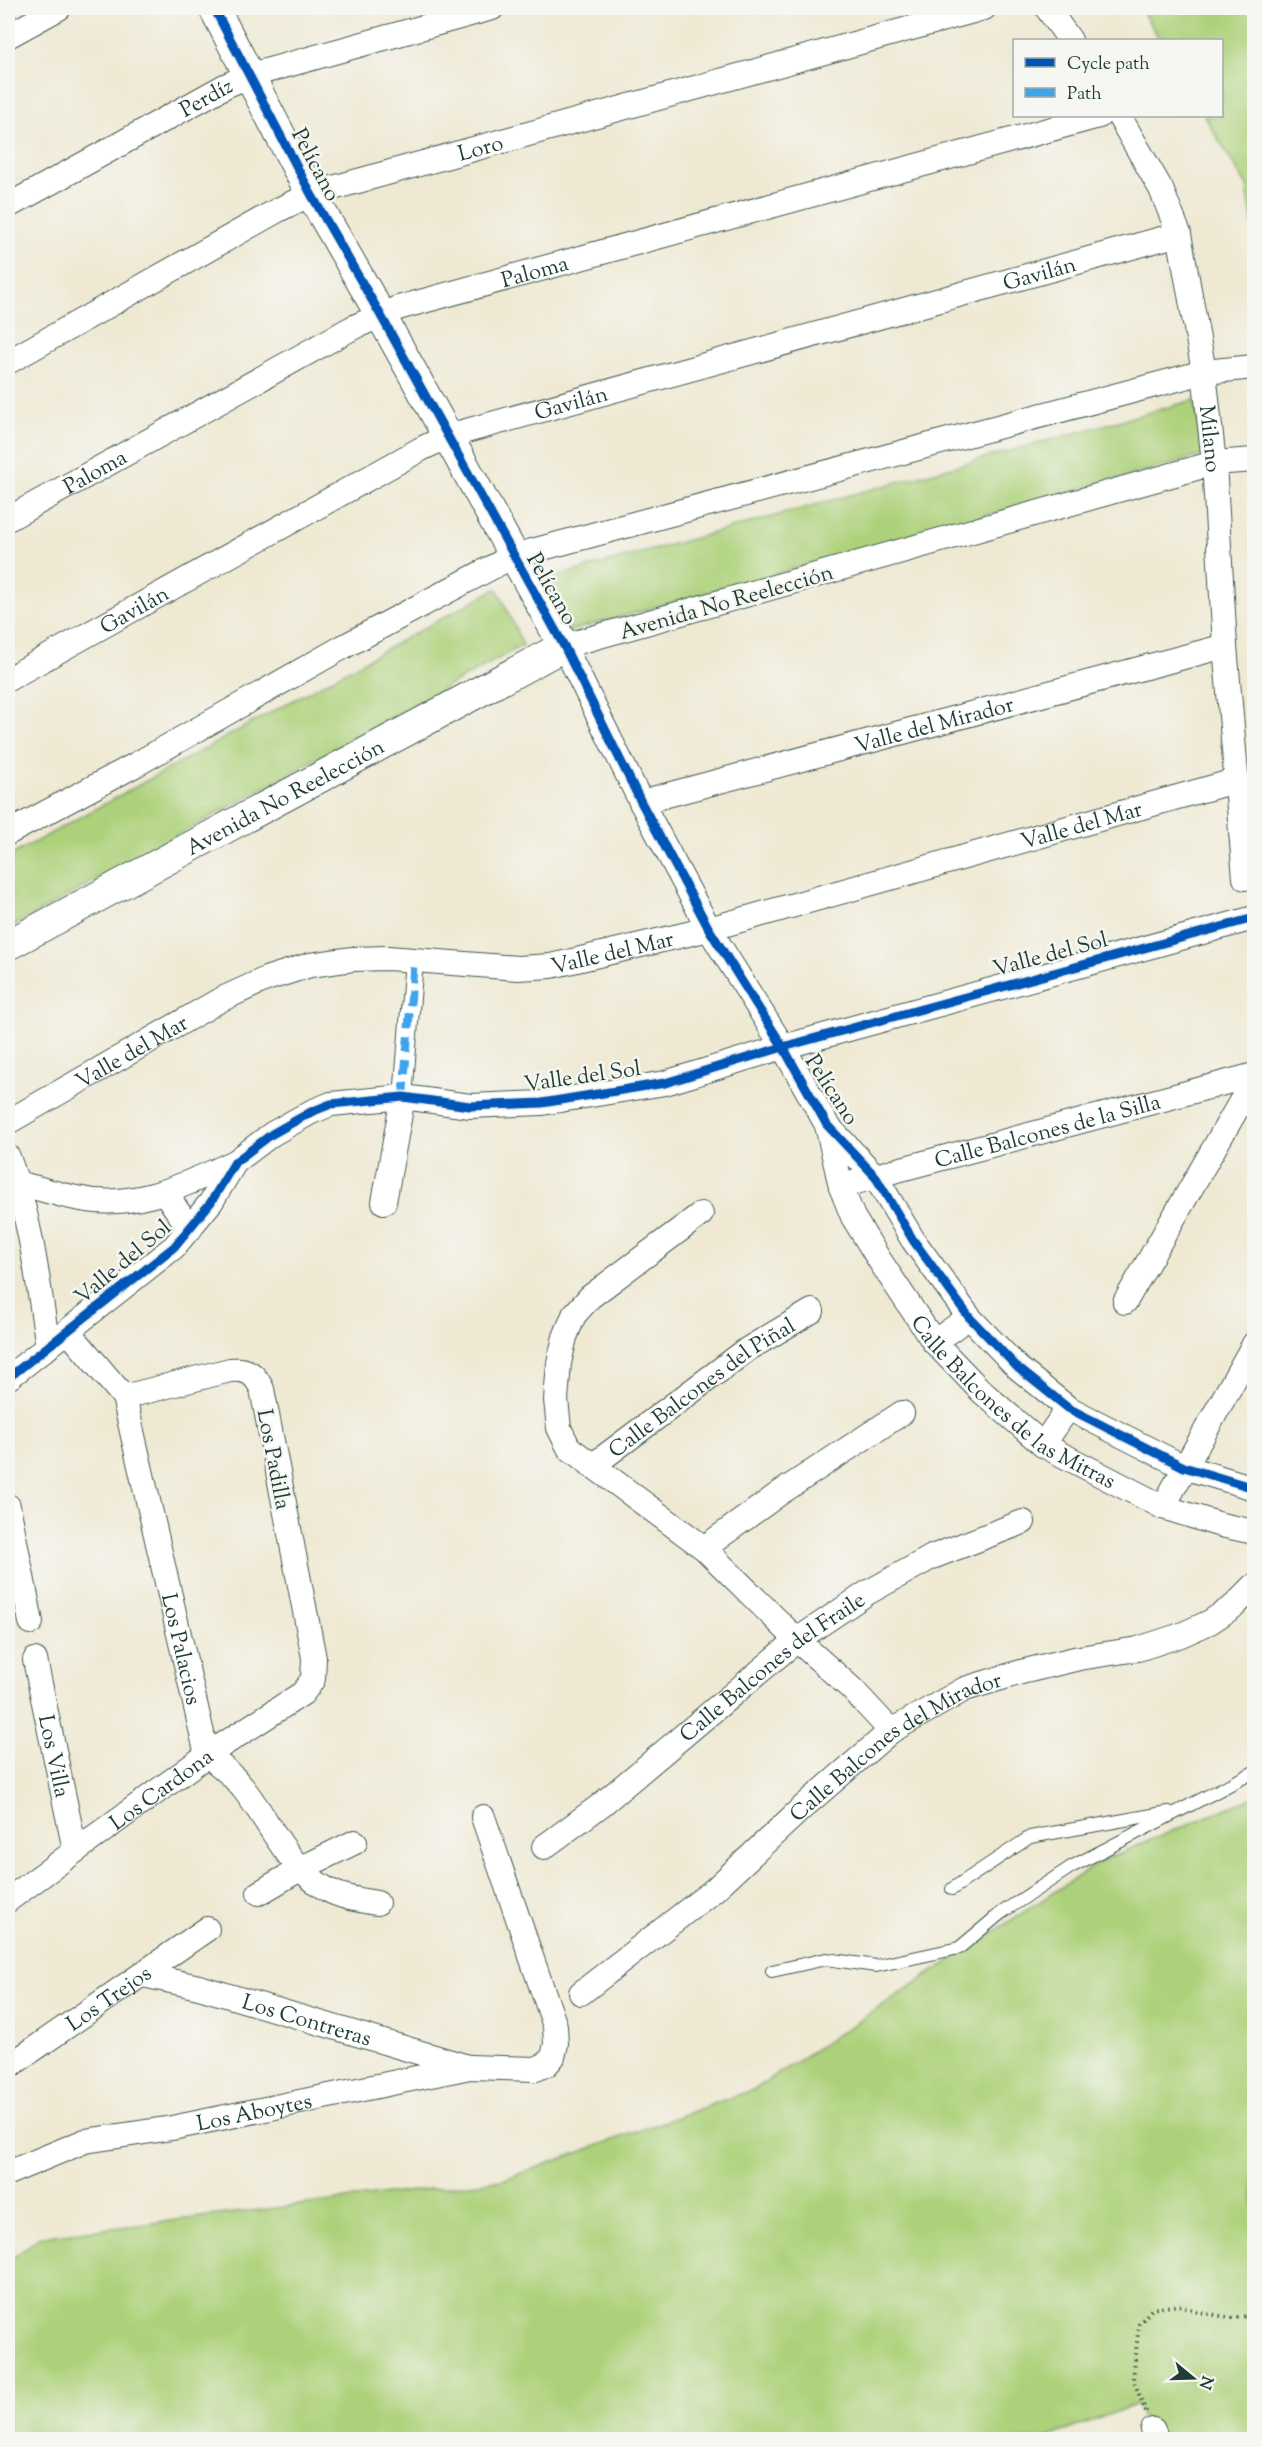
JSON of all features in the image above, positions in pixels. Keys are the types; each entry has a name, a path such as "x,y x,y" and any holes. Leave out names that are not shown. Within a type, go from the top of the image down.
{"street":[{"path":"8,36 59,8"},
{"name":"Pelícano","path":"214,8 311,194 381,315 564,646 641,802 709,929 783,1047 827,1125 875,1176"},
{"name":"Perdíz","path":"8,206 225,86 248,76 492,8"},
{"name":"Loro","path":"8,362 278,210 311,194 984,8"},
{"path":"1047,8 1069,39"},
{"name":"Paloma","path":"8,519 352,328 398,308 1096,117"},
{"name":"Milano","path":"1120,117 1161,189 1179,234 1204,372 1214,463 1225,646 1245,878"},
{"name":"Gavilán","path":"8,679 448,436 1179,234"},
{"path":"8,833 135,765 343,647 513,556 1204,372 1254,367"},
{"name":"Avenida No Reelección","path":"8,945 564,646 1214,463 1254,460"},
{"name":"Valle del Mirador","path":"641,802 1225,646"},
{"name":"Valle del Mar","path":"8,1122 220,999 266,979 310,965 353,959 414,960 518,968 551,966 709,929 1238,780"},
{"name":"Valle del Sol","path":"8,1378 174,1247 211,1202 235,1162 272,1134 311,1112 331,1104 403,1097 470,1106 542,1103 665,1083 783,1047 1251,918"},
{"path":"384,1202 403,1097 414,960"},
{"path":"1125,1302 1254,1077"},
{"name":"Calle Balcones de la Silla","path":"841,1188 875,1176 1254,1077"},
{"name":"Pelícano","path":"827,1125 841,1188"},
{"path":"8,1156 18,1183 35,1259 48,1347"},
{"path":"18,1183 78,1199 109,1202 136,1200 165,1193 235,1162"},
{"name":"Calle Balcones de las Mitras","path":"875,1176 913,1240 969,1317 1018,1368 1068,1408 1184,1467 1254,1488"},
{"name":"Calle Balcones de las Mitras","path":"841,1188 854,1217 880,1262 934,1342 981,1391 1043,1445 1163,1507 1221,1525 1254,1532"},
{"path":"165,1193 190,1229"},
{"path":"701,1214 590,1297 574,1315 565,1337 559,1363 556,1400 560,1428 569,1448 704,1548 797,1640 852,1689 891,1731"},
{"path":"880,1262 913,1240"},
{"name":"Calle Balcones del Piñal","path":"591,1466 748,1349 812,1311"},
{"path":"934,1342 969,1317"},
{"name":"Los Palacios","path":"68,1331 124,1397 207,1755"},
{"path":"1163,1507 1254,1344"},
{"name":"Los Padilla","path":"124,1397 230,1370 241,1369 256,1378 262,1389 314,1658 313,1678"},
{"path":"1043,1445 1068,1408"},
{"path":"704,1548 780,1492 902,1413"},
{"path":"8,1506 31,1622"},
{"name":"Calle Balcones del Fraile","path":"544,1847 601,1806 797,1640 867,1593 932,1557 1023,1522"},
{"name":"Calle Balcones del Mirador","path":"581,1993 714,1890 802,1808 891,1731 965,1689 1079,1658 1138,1649 1181,1635 1210,1622 1234,1605 1254,1586"},
{"name":"Los Villa","path":"35,1660 75,1850"},
{"name":"Los Cardona","path":"8,1900 207,1755 303,1693 313,1678"},
{"path":"207,1755 226,1769 243,1788 300,1869 330,1891 347,1898 377,1903"},
{"name":"Los Aboytes","path":"8,2173 86,2141 172,2128 470,2067 536,2070 547,2064 553,2057 556,2044 555,2026 483,1817"},
{"path":"260,1893 300,1869 355,1842"},
{"name":"Los Trejos","path":"8,2067 207,1929"},
{"name":"Los Contreras","path":"143,1975 199,1987 470,2067"}],"lane":[{"path":"772,1971 826,1959 876,1966 959,1948 1001,1913 1071,1866 1254,1773"},
{"path":"952,1889 1030,1837 1182,1810"}],"path":[{"path":"1155,2435 1133,2379 1139,2324 1152,2309 1179,2305 1198,2312 1233,2318 1254,2316"}],"green space":[{"path":"1140,8 1248,8 1254,18 1254,235 1247,186 1205,117 1223,117 1223,39 1159,39"},
{"path":"1194,400 1204,455 562,633 536,582"},
{"path":"497,588 523,645 8,929 8,857"},
{"path":"1254,1797 1254,2436 1245,2440 1150,2439 1137,2404 1041,2440 601,2440 599,2436 561,2440 8,2440 8,2262 40,2237 502,2180 755,2089 1103,1860"}],"marked path":[{"path":"403,1097 414,960"}],"cycle path":[{"path":"214,8 311,194 564,646 641,802 709,929 783,1047 827,1125 875,1176 913,1240 969,1317 1018,1368 1068,1408 1184,1467 1254,1488"},
{"path":"8,1378 174,1247 211,1202 235,1162 272,1134 311,1112 331,1104 403,1097 470,1106 542,1103 665,1083 783,1047 1254,918"}]}
